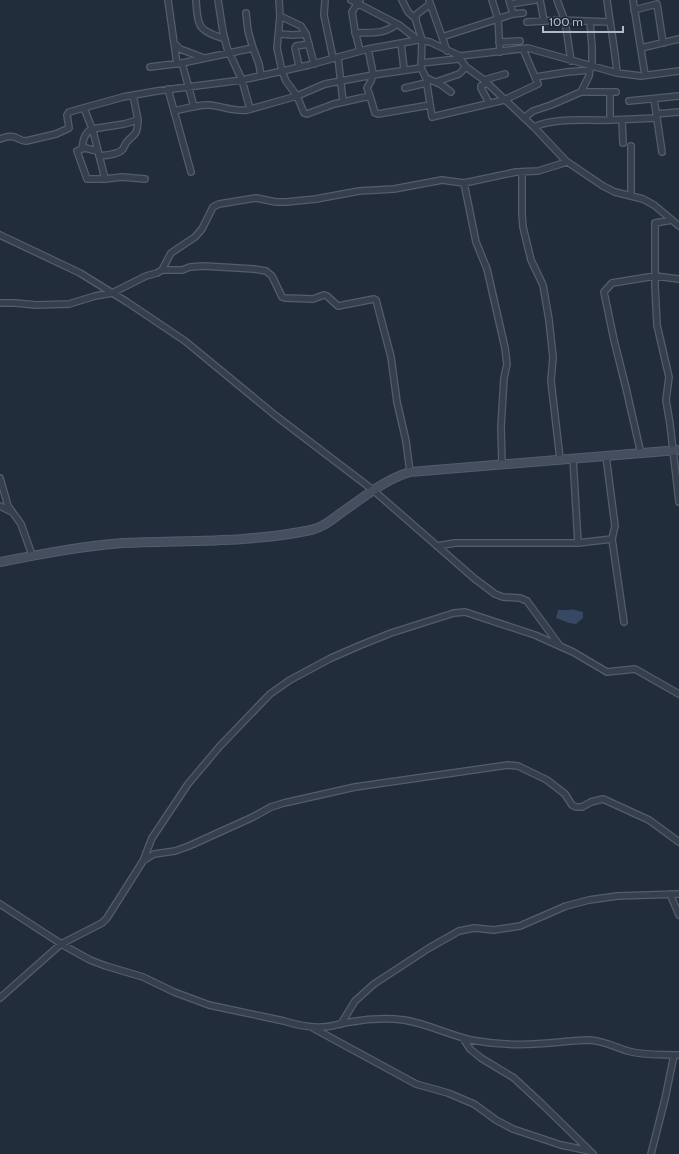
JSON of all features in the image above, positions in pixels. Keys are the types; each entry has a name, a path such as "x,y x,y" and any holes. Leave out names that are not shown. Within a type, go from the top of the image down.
{"street":[{"path":"168,0 180,64 190,87 194,107"},
{"path":"196,0 199,25 202,30 225,39"},
{"path":"218,0 225,39 242,80 250,109"},
{"path":"279,0 280,16 278,48 282,70 286,81 297,96 304,113 307,114 334,104 370,96"},
{"path":"325,0 324,15 335,58 343,102"},
{"path":"402,0 408,12 416,19"},
{"path":"492,0 498,19 500,52"},
{"path":"513,14 510,2 535,0"},
{"path":"540,0 544,21"},
{"path":"557,0 565,21 571,61"},
{"path":"607,0 609,22 614,46 616,73"},
{"path":"633,0 645,75"},
{"path":"360,51 355,34 352,12 356,1 397,24 420,40"},
{"path":"447,51 430,2 417,14 416,19 420,40 421,66 426,81 432,117 504,100 518,92 537,85 538,82 523,49"},
{"path":"634,10 657,4 663,43"},
{"path":"442,37 513,14 523,13"},
{"path":"246,14 248,31 256,53 261,76"},
{"path":"280,16 301,26 306,34 314,64"},
{"path":"527,22 609,22"},
{"path":"581,92 589,76 591,68 592,47 590,22"},
{"path":"355,34 384,32 397,24"},
{"path":"279,34 306,34"},
{"path":"640,48 679,39"},
{"path":"0,139 8,136 23,142 56,134 69,128 67,115 69,112 133,95 242,80 299,66 314,64 368,49 420,40 430,42 458,57 466,67 485,82 534,127 567,162 603,186 643,199 654,205 679,226"},
{"path":"499,42 520,41"},
{"path":"175,43 180,48 204,58"},
{"path":"401,43 404,69"},
{"path":"299,66 295,48 296,46 309,44"},
{"path":"150,67 180,64 253,48"},
{"path":"368,49 373,75 372,81 367,88 375,113 378,114 430,105"},
{"path":"174,111 206,105 227,107 240,111 297,96 316,87 340,81 421,66 458,57 523,49 534,49 591,68 616,73 645,75 679,71"},
{"path":"436,82 459,74 466,67"},
{"path":"536,77 591,68"},
{"path":"488,103 481,86 485,82 505,74"},
{"path":"405,88 426,81 436,82 448,88 452,92"},
{"path":"168,90 191,172"},
{"path":"524,118 533,111 581,92 613,92 610,120"},
{"path":"133,95 138,120 138,131 135,136 126,143 122,150 119,152 98,154 85,148 77,151 87,179 122,177 145,179"},
{"path":"629,101 679,96"},
{"path":"654,99 662,152"},
{"path":"84,108 92,129 104,178"},
{"path":"534,127 545,122 622,120 679,112"},
{"path":"82,149 84,137 89,130 138,120"},
{"path":"622,120 623,143"},
{"path":"631,146 631,196"},
{"path":"162,270 171,253 195,237 202,229 213,207 216,205 256,198 276,202 316,199 359,191 394,188 442,180 464,182 522,172 538,171 567,162"},
{"path":"522,172 522,214 524,227 531,260 543,285 549,320 553,357 551,381 560,459"},
{"path":"464,182 476,242 487,269 505,348 507,364 501,426 502,464"},
{"path":"672,220 655,224 655,276 657,325 669,378 666,400 676,450 679,502"},
{"path":"0,235 80,273 112,292 185,342 276,416 374,490 475,579 496,594 503,597 520,598 526,601 560,646"},
{"path":"0,303 65,305 112,292 162,270 182,270 190,267 204,266 266,271 272,276 282,296 287,299 313,299 324,295 338,306 376,300 391,357 397,402 403,427 410,472"},
{"path":"641,454 604,292 612,282 655,276 679,279"},
{"path":"0,562 32,555 114,544 255,538 312,530 328,522 374,490 402,474 410,472 676,450"},
{"path":"606,456 615,526 612,540 624,622"},
{"path":"573,458 578,543"},
{"path":"0,478 8,506 21,524 32,555"},
{"path":"0,506 13,513"},
{"path":"437,546 455,542 578,543 612,540"},
{"path":"0,998 61,944 102,923 107,918 143,861 152,838 160,824 188,784 220,746 270,694 290,680 331,658 391,633 454,613 465,612 535,635 573,652 603,671 611,672 635,669 679,694"},
{"path":"143,861 154,854 175,851 189,846 253,817 271,807 284,803 355,787 508,764 518,766 547,780 565,794 572,805 576,807 582,807 591,802 603,799 649,820 679,842"},
{"path":"670,894 679,915"},
{"path":"341,1024 355,1001 374,984 429,948 459,931 474,928 494,930 520,926 566,906 589,900 617,896 679,894"},
{"path":"0,904 61,944 90,960 142,977 174,992 209,1005 312,1027 323,1027 366,1020 405,1020 463,1038 493,1043 549,1043 591,1040 605,1042 627,1051 637,1053 677,1055 651,1154"},
{"path":"312,1027 416,1084 448,1093 474,1104 496,1120 513,1129 561,1145 591,1152"},
{"path":"463,1038 470,1048 481,1058 514,1078 591,1152"}],"water":[{"path":"571,609 583,612 583,618 576,624 556,618 558,610"}]}
